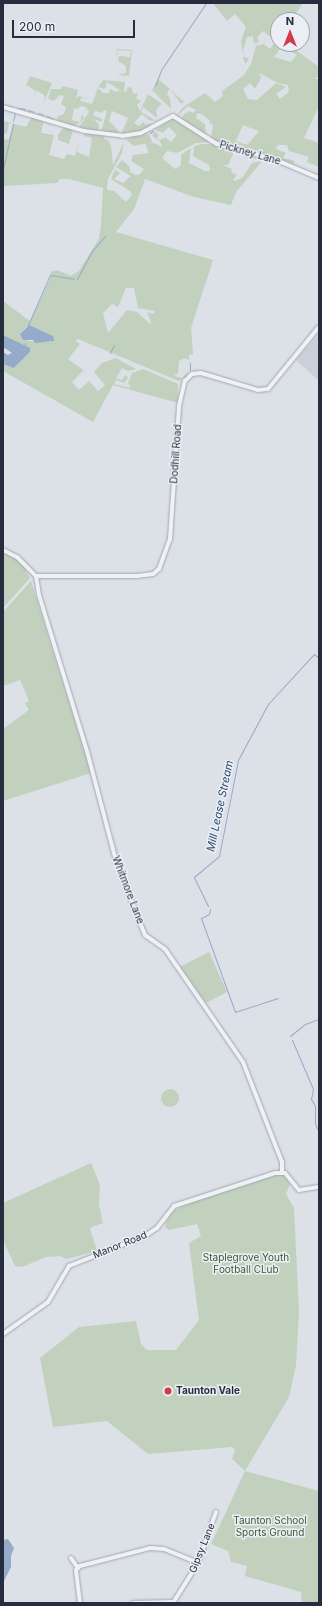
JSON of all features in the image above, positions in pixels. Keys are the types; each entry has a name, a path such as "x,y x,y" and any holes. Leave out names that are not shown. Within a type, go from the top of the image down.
{"street":[{"name":"Pickney Lane","path":"3,107 84,131 122,136 141,133 174,116 217,144 274,159 319,178"},
{"name":"Dodhill Road","path":"36,576 137,576 153,574 159,569 170,539 179,406 185,381 191,375 201,372 258,390 268,389 319,328"},
{"path":"3,550 17,556 36,576"},
{"name":"Whitmore Lane","path":"36,576 39,595 87,751 116,862 133,906 146,935 165,949 242,1059 255,1087 282,1162 282,1172"},
{"path":"282,1172 294,1186 303,1190 319,1187"},
{"name":"Manor Road","path":"3,1334 48,1302 64,1272 71,1264 145,1236 157,1228 174,1206 210,1192 282,1172"},
{"name":"Gipsy Lane","path":"174,1602 198,1563 216,1512"},
{"path":"78,1568 129,1552 150,1548 164,1549 198,1563"},
{"path":"71,1558 78,1568 80,1603"},
{"path":"133,1603 174,1602"}],"shaded area":[{"path":"319,334 319,379 318,380 296,360"}],"green space":[{"path":"213,3 303,3 297,12 270,12 270,36 263,31 257,38 259,41 256,44 253,41 253,36 247,37 243,51 244,57 249,58 246,64 244,61 241,41 246,27 235,14 227,21"},
{"path":"264,44 270,49 270,52 278,52 274,57 291,62 297,55 292,52 298,52 319,67 319,76 314,79 319,79 319,106 304,138 319,143 319,167 307,162 309,157 289,151 287,145 278,145 276,149 286,153 283,158 295,161 292,165 216,141 211,138 213,125 209,123 210,121 202,114 197,113 196,118 205,124 206,135 182,119 184,114 190,111 193,113 196,110 188,106 177,116 182,108 205,93 215,102 223,96 222,91 244,75 251,64 256,46","holes":["259,73 278,83 288,85 289,92 280,99 276,94 286,87 276,83 257,100 248,99 243,89 250,83 255,89 261,78","243,125 259,131 247,145 236,141"]},
{"path":"117,49 132,50 129,76 117,75 126,73 126,66 118,61 119,56 130,57 131,51 118,50 116,59"},
{"path":"30,76 52,83 43,104 45,96 37,90 33,100 36,91 26,85 21,96"},
{"path":"158,79 171,90 184,102 181,104 176,97 173,99 176,96 172,92 170,93 172,91 169,89 167,95 170,98 171,109 152,90"},
{"path":"103,80 125,82 124,92 126,92 128,87 132,88 133,94 138,93 136,98 141,101 137,105 140,111 148,94 166,107 161,104 156,110 157,118 143,107 141,112 156,121 149,120 142,114 134,123 139,126 143,122 146,125 150,123 151,126 141,132 124,134 122,132 130,114 128,118 112,111 109,121 119,131 116,133 101,132 107,111 104,110 102,113 95,111 93,115 102,119 101,122 94,119 99,125 98,131 79,127 89,112 88,108 86,111 86,107 80,106 78,109 74,108 72,120 80,122 82,115 84,117 82,121 74,126 57,120 58,116 64,114 66,107 61,104 64,96 60,95 54,101 48,99 51,89 61,89 63,86 78,90 76,98 79,96 88,99 81,98 80,101 92,104 98,88 103,93 109,93 110,89 116,92 120,90 107,82 105,89 98,87"},
{"path":"32,117 44,119 41,133 54,135 49,155 64,159 67,154 75,156 80,139 77,152 89,157 92,138 84,136 85,133 115,137 105,136 104,139 108,140 111,146 113,165 124,142 122,153 108,179 107,190 114,191 126,202 132,195 130,191 111,179 115,170 120,173 114,179 123,183 131,176 116,167 122,160 130,167 130,172 136,175 140,174 144,169 131,161 133,155 149,153 145,143 154,143 162,147 160,141 152,136 155,132 159,135 157,139 161,140 163,137 163,140 165,137 171,142 177,135 169,127 163,133 155,130 173,118 210,142 196,143 177,153 167,151 162,158 175,169 181,165 181,155 191,148 189,163 205,171 210,171 209,165 193,156 194,146 202,144 213,144 265,158 249,159 234,152 228,165 223,165 232,169 231,172 236,175 239,172 233,180 235,181 242,178 252,163 262,161 236,192 231,205 194,197 145,179 134,209 116,232 213,260 191,328 193,354 189,355 190,370 189,360 185,358 179,361 178,373 174,376 182,378 187,373 187,376 179,381 78,339 75,341 80,344 68,359 86,372 83,371 72,382 79,390 89,381 98,391 105,385 94,372 102,363 116,358 136,369 128,371 122,368 116,378 121,380 126,375 128,378 124,383 116,380 114,384 131,388 128,383 132,373 143,369 178,384 178,403 113,385 93,422 3,371 3,364 15,367 30,352 3,335 3,301 30,321 50,279 51,272 57,270 71,276 79,271 99,239 101,225 103,188 69,179 60,179 57,183 3,186 3,140 9,139 13,124 9,123 7,133 3,134 3,121 26,127","holes":["126,288 134,288 138,308 155,311 154,314 147,312 151,322 150,324 137,312 127,310 108,333 103,313 112,304 118,307","27,326 43,331 52,342 28,341 21,332"]},
{"path":"64,127 73,130 69,144 58,140 58,135"},
{"path":"148,132 144,135 149,134 152,142 134,146 126,140 133,137 125,139"},
{"path":"3,553 13,557 22,564 30,578 3,608"},
{"path":"31,581 91,773 3,801 3,729 29,710 25,703 29,701 20,680 3,686 3,612"},
{"path":"209,952 227,992 206,1003 180,967"},
{"path":"170,1089 176,1092 179,1098 176,1104 170,1107 164,1104 161,1098 164,1092"},
{"path":"91,1163 100,1185 99,1204 103,1223 90,1228 97,1251 66,1259 60,1256 46,1257 22,1267 15,1266 3,1240 3,1203"},
{"name":"Taunton Vale","path":"279,1174 283,1175 290,1184 286,1194 294,1208 299,1312 296,1365 289,1397 245,1471 232,1459 235,1450 232,1447 148,1454 107,1421 53,1427 40,1358 79,1327 136,1321 141,1344 147,1350 176,1350 199,1320 189,1243 201,1236 197,1224 169,1230 165,1227 170,1213 192,1201"},
{"name":"Taunton School Sports Ground","path":"245,1471 319,1491 319,1603 302,1603 301,1592 245,1576 247,1566 231,1562 228,1551 211,1544"}],"water":[{"path":"29,325 53,336 54,341 35,343 33,340 23,340 20,334"},
{"path":"3,335 30,348 30,352 14,368 3,364 3,352 8,355 12,353 3,347"},
{"path":"8,1539 14,1548 11,1556 11,1567 3,1583 3,1540"}],"waterway":[{"path":"155,86 161,70 206,3"},
{"path":"3,105 13,107"},
{"path":"19,108 25,109"},
{"path":"28,110 34,112"},
{"path":"13,121 15,113"},
{"path":"38,113 44,115"},
{"path":"47,116 53,119"},
{"path":"59,121 64,123"},
{"path":"3,169 13,124"},
{"path":"77,279 92,251 105,236"},
{"path":"28,325 50,275 74,279"},
{"path":"110,353 114,345"},
{"path":"190,363 190,370"},
{"name":"Mill Lease Stream","path":"208,906 194,877 219,856 238,760 268,704 314,654 319,658"},
{"name":"Mill Lease Stream","path":"210,909 209,914 201,918 235,1012 278,998"},
{"path":"290,1036 305,1024 319,1019"},
{"name":"Mill Lease Stream","path":"292,1040 313,1089 311,1099 315,1106 315,1124 319,1132"}],"place":[{"name":"Taunton Vale","path":"168,1391"}],"park label":[{"name":"Staplegrove Youth Football CLub","path":"246,1262"}]}
